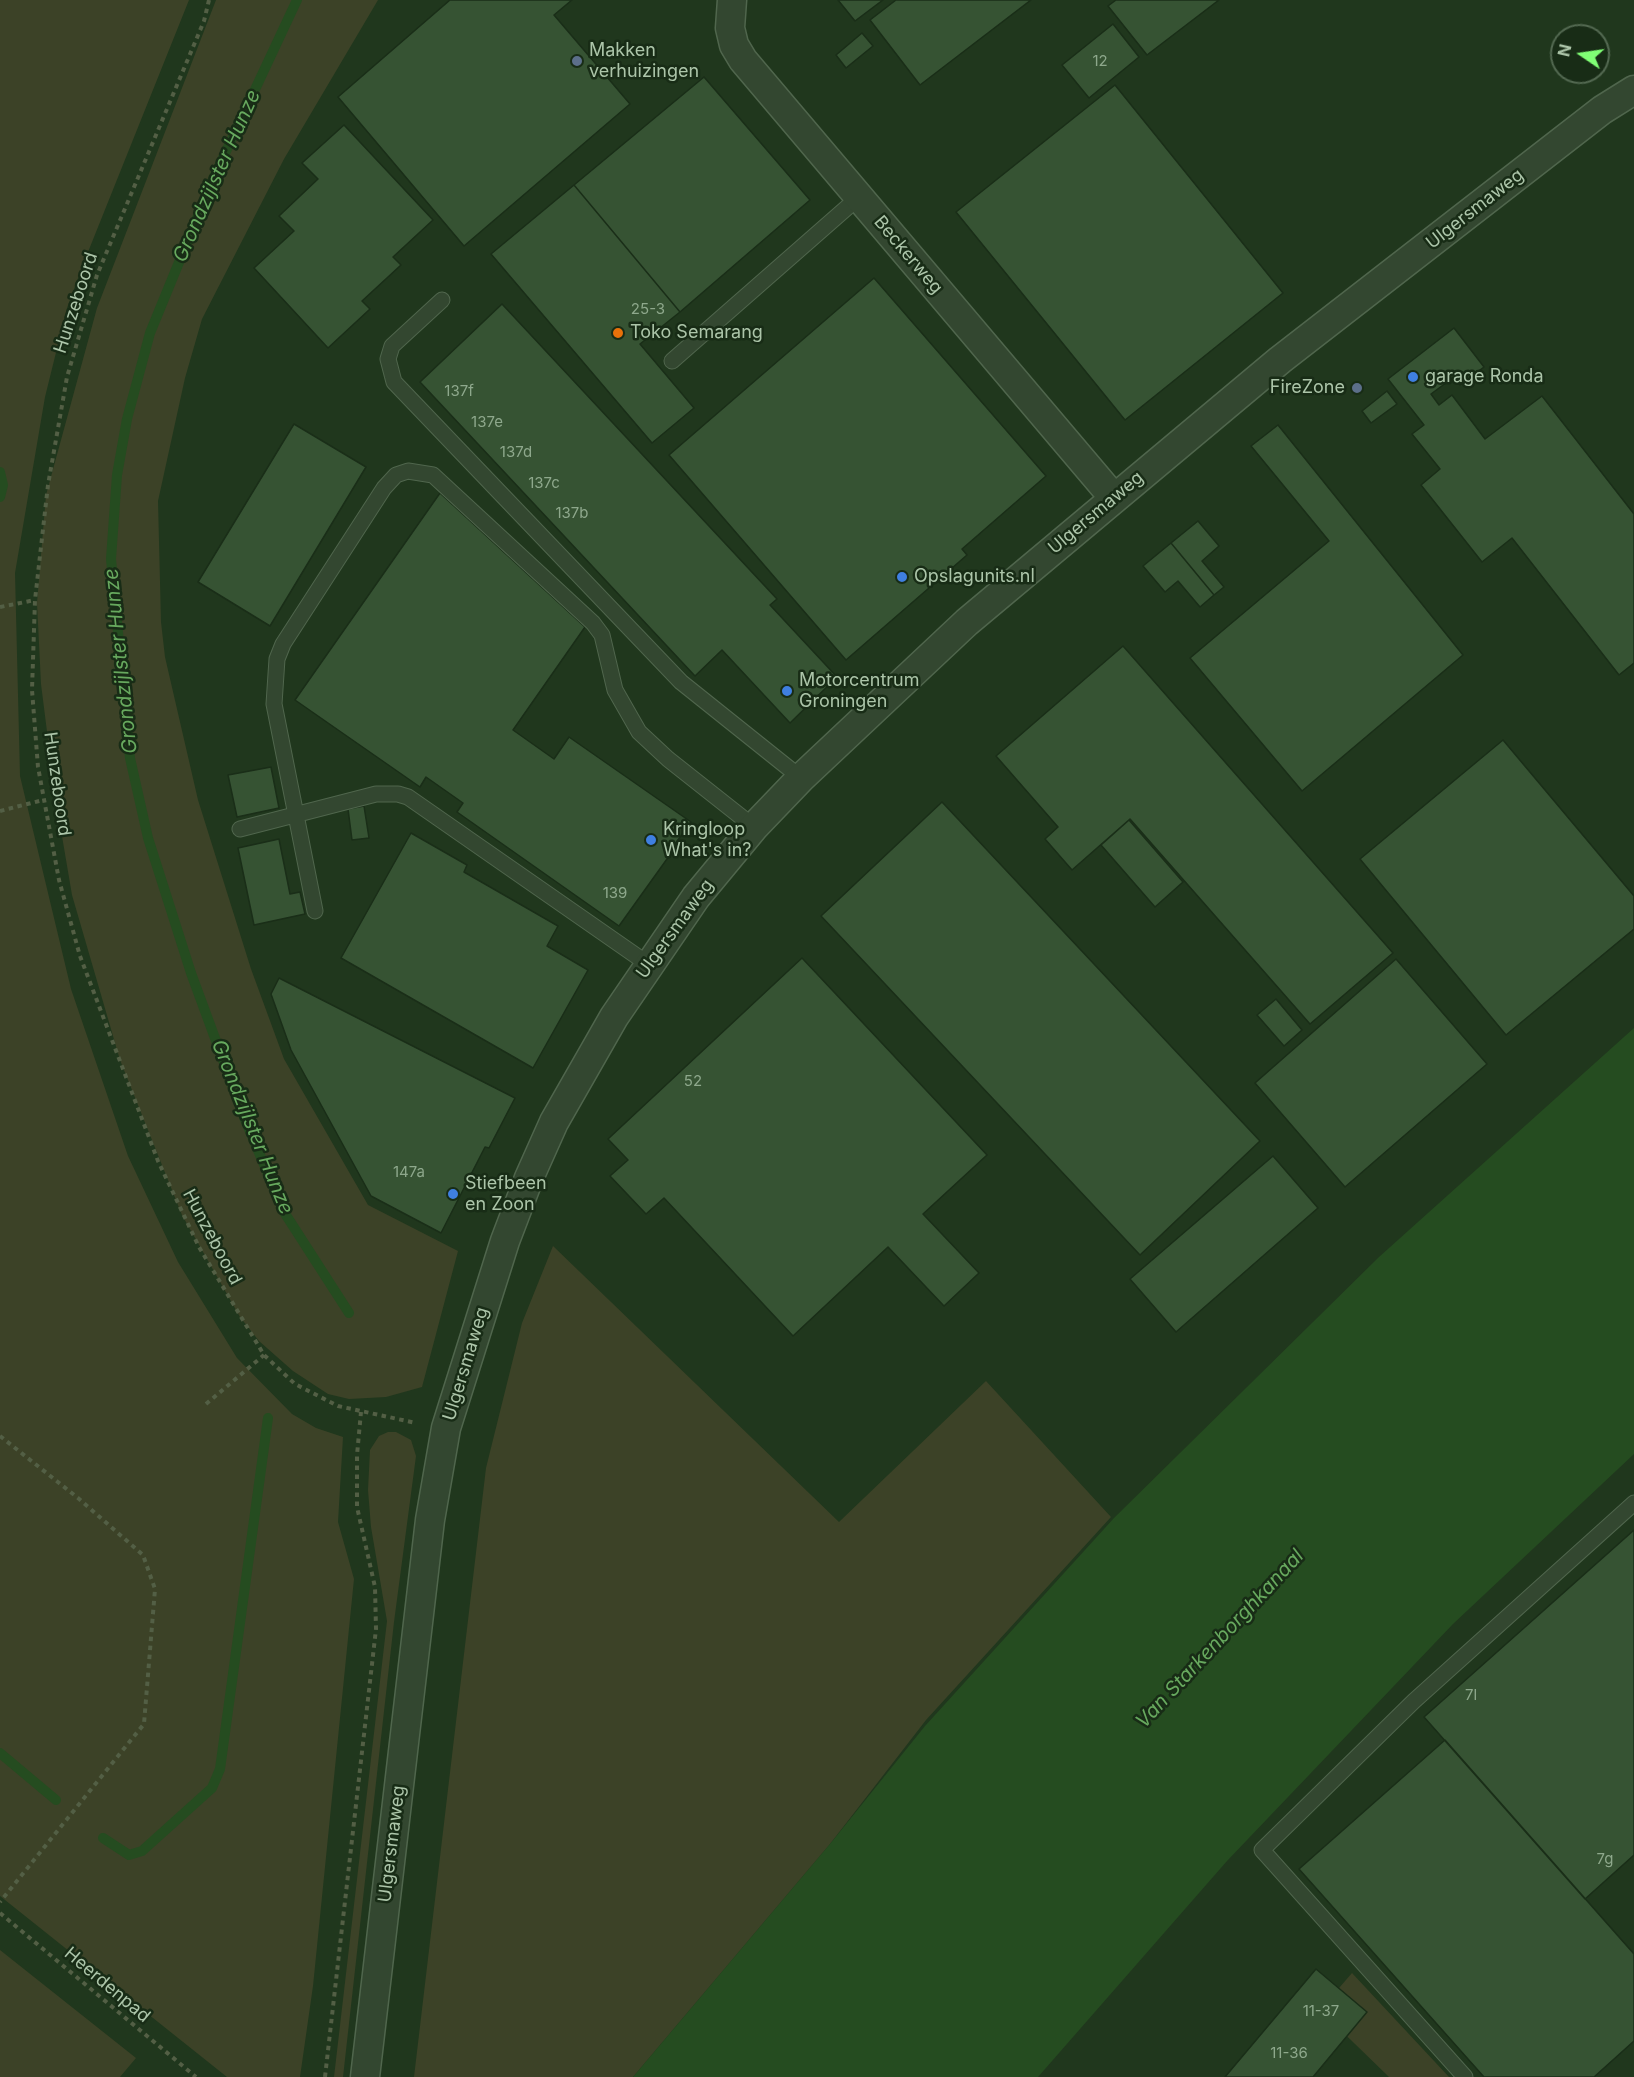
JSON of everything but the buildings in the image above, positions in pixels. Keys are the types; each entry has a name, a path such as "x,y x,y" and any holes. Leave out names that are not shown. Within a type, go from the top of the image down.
{"street":[{"name":"Beckerweg","path":"732,0 730,28 734,45 743,60 1114,498"},
{"name":"Ulgersmaweg","path":"365,2077 429,1532 446,1428 505,1241 529,1178 555,1122 614,1017 648,964 696,897 754,828 801,778 967,622 1280,360 1602,110 1634,90"}],"lane":[{"path":"672,361 859,196"},
{"path":"442,300 392,346 388,359 394,382 681,682 801,778"},
{"path":"315,911 274,704 277,658 283,644 384,488 396,476 408,471 433,475 593,622 602,635 615,690 639,732 668,759 754,828"},
{"path":"240,829 376,794 387,792 408,797 648,964"},
{"path":"1465,2077 1262,1850 1414,1701 1634,1503"}],"path":[{"name":"Hunzeboord","path":"209,0 204,21 97,275 67,377 48,485 35,600 32,690 43,800 59,880 80,956 158,1161 199,1247 264,1355 295,1384 316,1397 361,1412 446,1428"},
{"path":"0,607 35,600"},
{"path":"0,811 43,800"},
{"path":"206,1404 264,1355"},
{"path":"325,2077 376,1619 372,1567 357,1507 361,1412"},
{"path":"0,1436 78,1498 143,1555 155,1589 144,1724 0,1902"},
{"name":"Heerdenpad","path":"0,1913 196,2077"}],"shaded area":[{"path":"0,0 189,0 67,308 45,397 15,573 20,776 71,989 128,1156 178,1262 237,1358 292,1414 316,1428 343,1437 338,1522 354,1579 313,1986 300,2077 227,2077 0,1896"},
{"path":"216,0 378,0 284,159 202,319 185,378 158,501 161,622 165,657 198,800 251,969 284,1059 368,1205 458,1251 422,1387 386,1397 349,1399 328,1394 293,1371 259,1341 240,1317 182,1215 120,1060 72,895 55,795 41,684 37,603 46,495 97,308"},
{"path":"553,1246 839,1522 986,1381 1111,1517 926,1720 830,1844 633,2077 414,2077 486,1468 522,1323"},
{"path":"388,1432 396,1432 411,1440 416,1456 394,1622 343,2077 334,2077 387,1621 371,1527 368,1490 370,1450 379,1436"},
{"path":"0,1950 136,2058 120,2077 0,2077"},
{"path":"1352,1973 1449,2077 1389,2077 1320,2010"}],"water":[{"name":"Van Starkenborghkanaal","path":"1634,1028 1634,1454 1453,1624 1227,1861 1038,2077 633,2077 830,1844 925,1726 1114,1518 1379,1257"}],"waterway":[{"name":"Grondzijlster Hunze","path":"297,0 214,177 150,333 127,419 117,475 111,559 130,758 148,838 191,973 244,1117 284,1212 349,1313"},
{"path":"0,472 3,485 0,497"},
{"path":"103,1838 129,1855 142,1851 212,1788 220,1769 268,1418"},
{"path":"0,1753 56,1800"}],"place":[{"name":"Makken verhuizingen","path":"577,61"},
{"name":"Toko Semarang","path":"618,333"},
{"name":"garage Ronda","path":"1413,377"},
{"name":"FireZone","path":"1357,388"},
{"name":"Opslagunits.nl","path":"902,577"},
{"name":"Motorcentrum Groningen","path":"787,691"},
{"name":"Kringloop What's in?","path":"651,840"},
{"name":"Stiefbeen en Zoon","path":"453,1194"}]}
